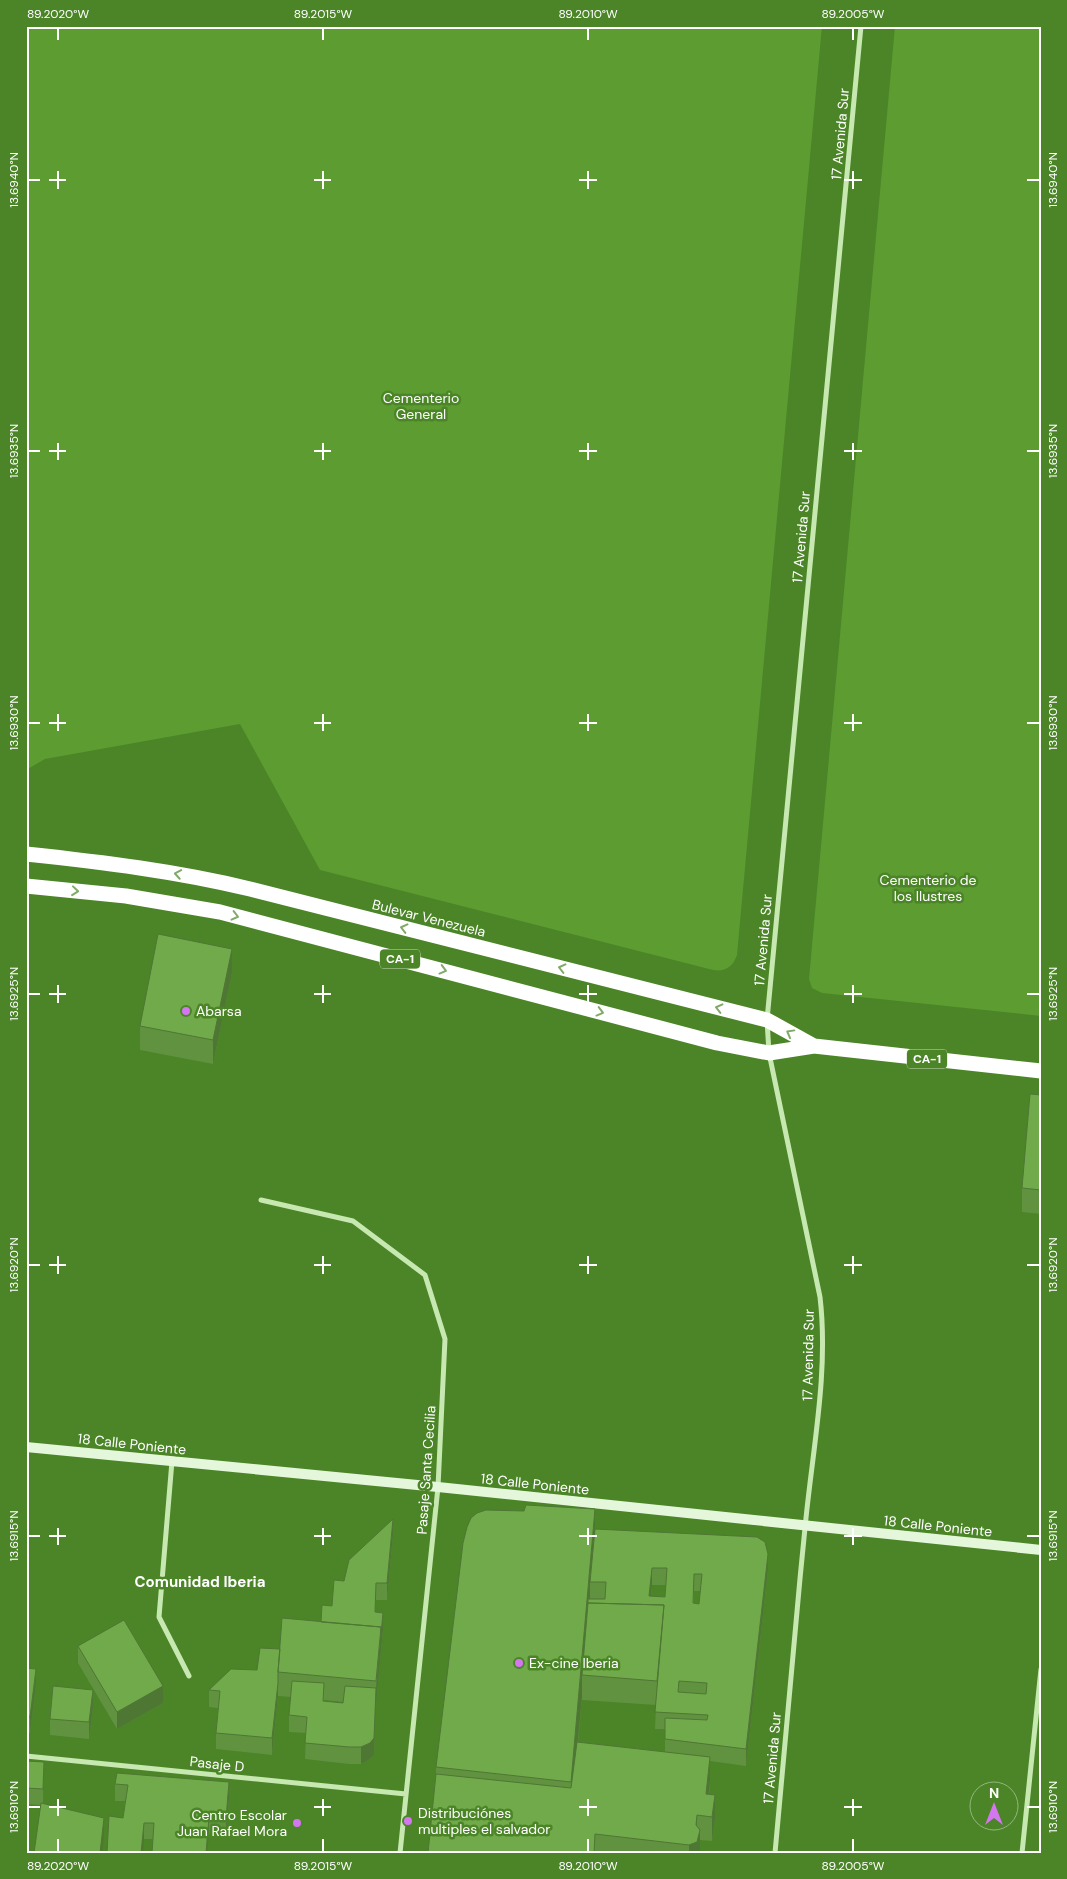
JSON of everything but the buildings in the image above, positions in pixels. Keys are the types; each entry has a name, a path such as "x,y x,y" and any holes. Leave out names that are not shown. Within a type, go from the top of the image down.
{"highway":[{"name":"Bulevar Venezuela","path":"26,854 132,866 218,881 767,1020 814,1046"},
{"name":"Bulevar Venezuela","path":"26,886 126,896 220,912 717,1043 769,1054 814,1046 1041,1071"}],"street":[{"name":"17 Avenida Sur","path":"775,1853 805,1526 820,1387 822,1320 820,1297 769,1054 767,1020 862,26"},
{"name":"Pasaje Santa Cecilia","path":"261,1200 353,1221 424,1275 445,1339 438,1487 400,1853"},
{"name":"18 Calle Poniente","path":"26,1447 438,1487 1041,1550"},
{"path":"172,1461 159,1616 188,1676"},
{"path":"1022,1853 1041,1669"},
{"name":"Pasaje D","path":"26,1756 406,1794"}],"green space":[{"name":"Cementerio General","path":"26,26 822,26 737,955 728,968 713,970 320,870 240,724 45,759 26,770"},
{"name":"Cementerio de los Ilustres","path":"895,26 1041,26 1041,1016 822,993 812,988 809,979"}],"place":[{"name":"Abarsa","path":"186,1011"},
{"name":"Ex-cine Iberia","path":"519,1663"},
{"name":"Distribuciónes multiples el salvador","path":"408,1821"},
{"name":"Centro Escolar Juan Rafael Mora","path":"297,1823"}],"district":[{"name":"Comunidad Iberia","path":"200,1582"}]}
